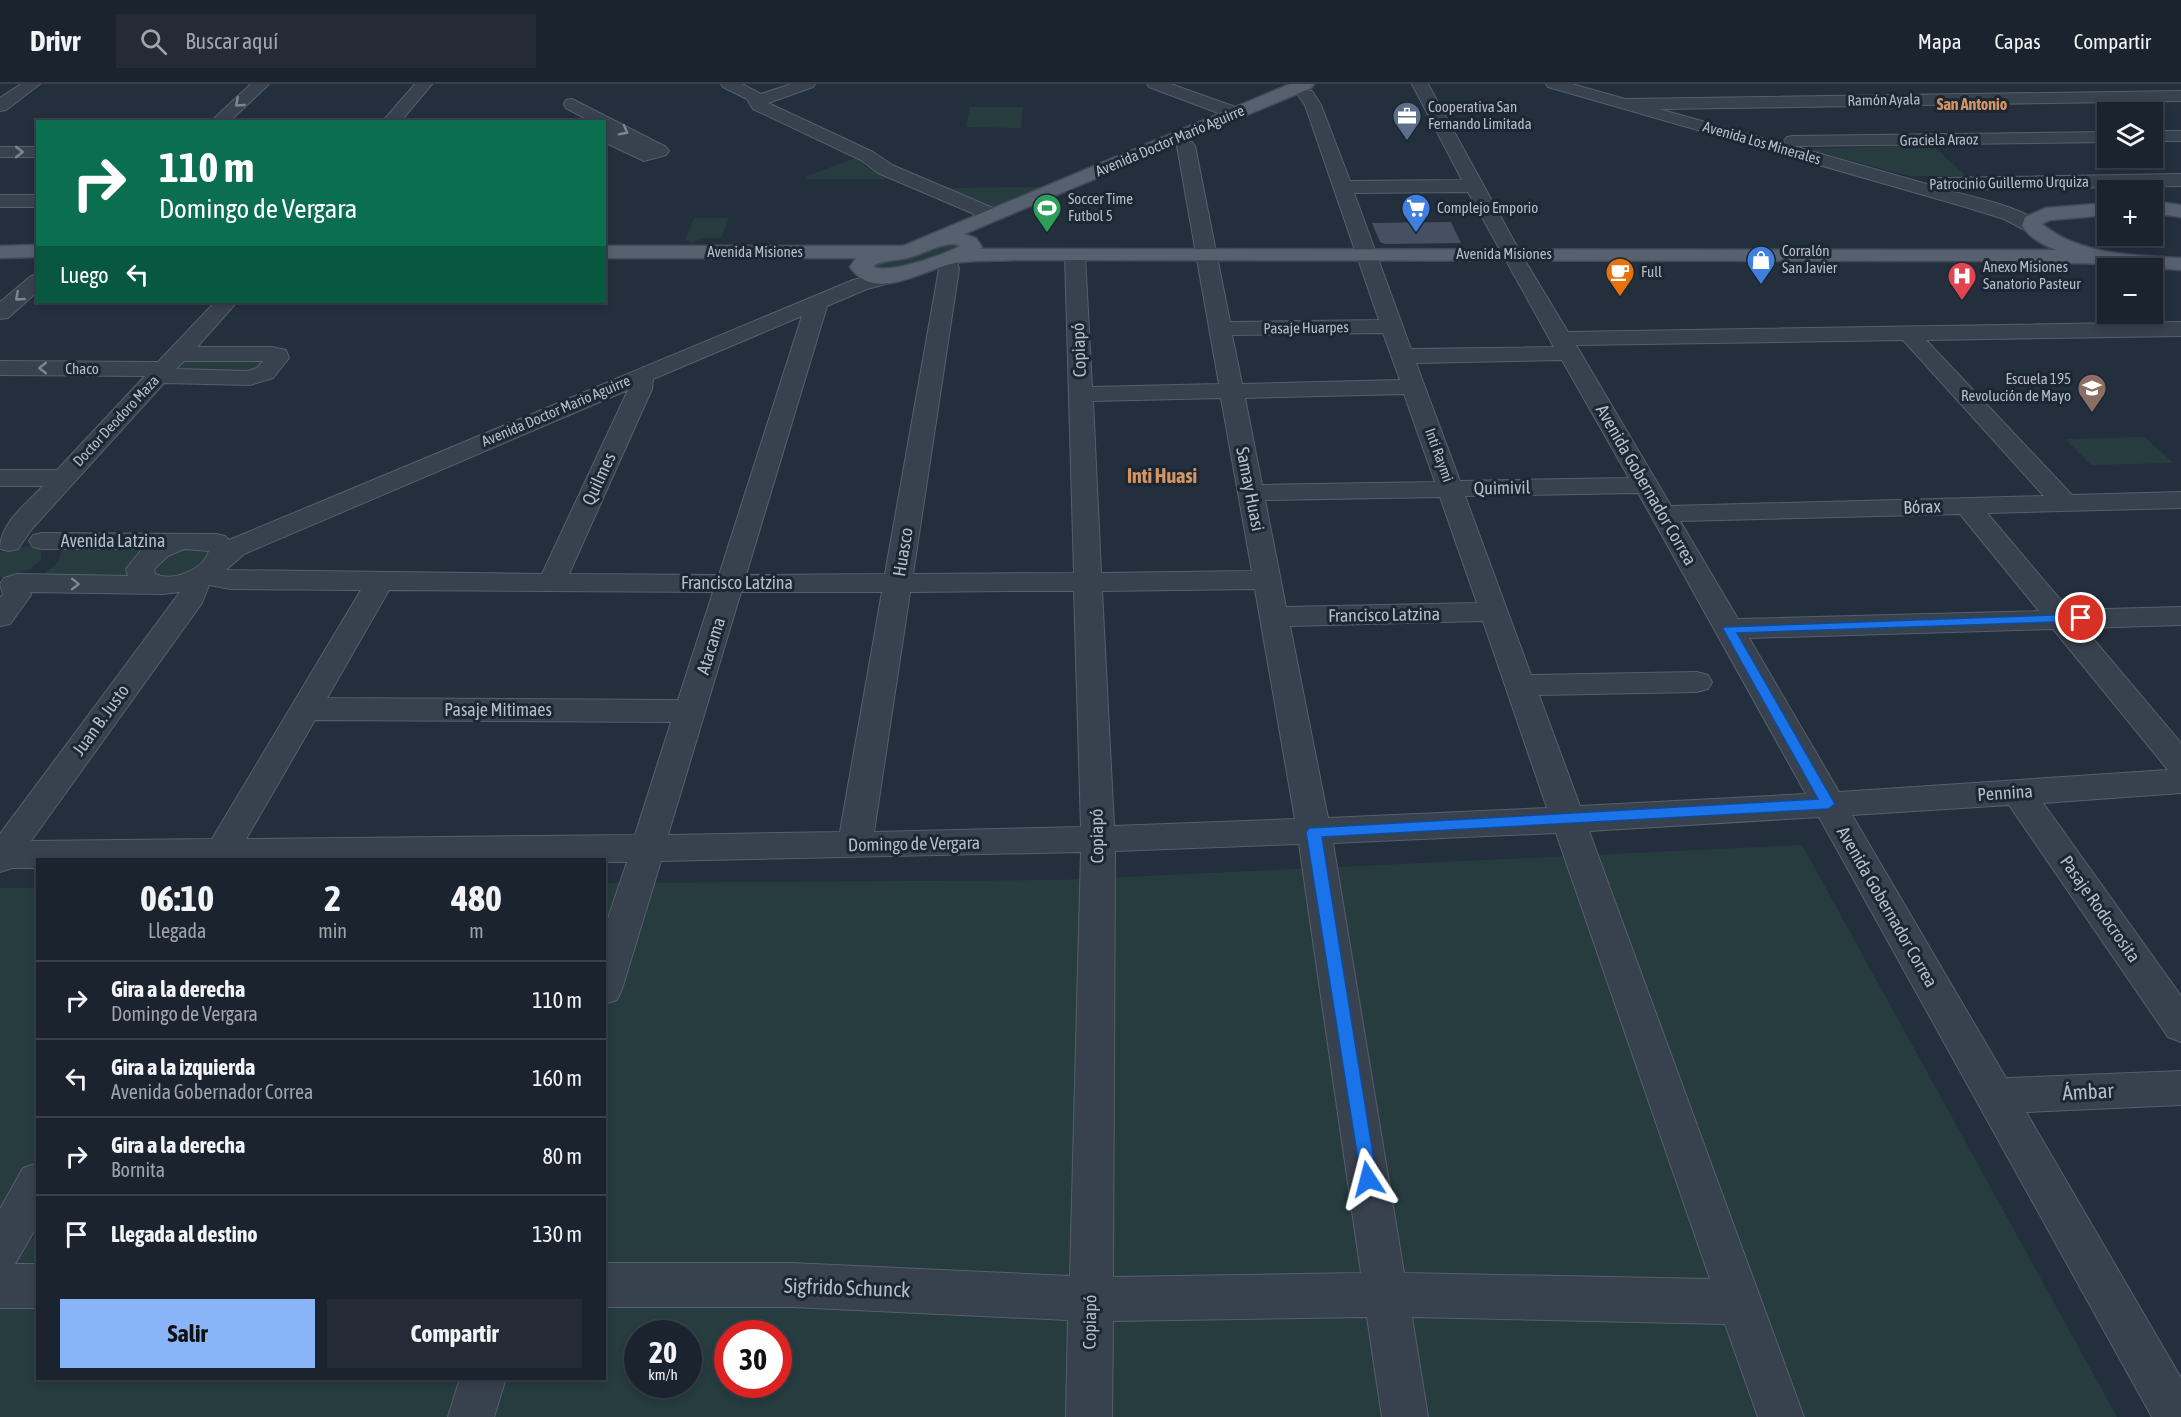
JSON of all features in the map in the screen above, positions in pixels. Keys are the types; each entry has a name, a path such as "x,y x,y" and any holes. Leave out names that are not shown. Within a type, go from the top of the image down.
{"main road":[{"name":"Avenida Doctor Mario Aguirre","path":"945,252 993,215 1235,113 1311,89"},
{"name":"Avenida Doctor Mario Aguirre","path":"972,245 994,227 1185,146 1311,89"},
{"path":"2163,207 2181,211"},
{"name":"Avenida Misiones","path":"1992,255 2028,249 2039,240 2032,221 2037,217 2060,212 2097,210"},
{"path":"2037,231 2069,249 2116,258"},
{"name":"Avenida Misiones","path":"945,252 956,238 983,250 1016,254"},
{"path":"0,252 36,251"},
{"name":"Avenida Misiones","path":"606,252 904,252"},
{"path":"861,267 874,258 904,252 945,252"},
{"name":"Avenida Misiones","path":"945,252 1075,255 1992,255 2116,258"},
{"path":"894,276 945,252"},
{"name":"Avenida Misiones","path":"606,257 831,258 849,260 871,275 894,276"},
{"path":"0,259 36,258"},
{"path":"2163,263 2178,265"}],"street":[{"path":"0,106 32,84"},
{"path":"220,120 261,84"},
{"path":"392,120 424,84"},
{"path":"729,84 754,96 756,101 764,107 867,156 885,169 993,215"},
{"path":"756,101 807,84"},
{"path":"1155,84 1235,113"},
{"name":"Avenida Gobernador Correa","path":"1420,84 1510,254 1729,629 2178,1417"},
{"name":"Avenida Los Minerales","path":"1555,84 1969,202 2011,215 2037,231"},
{"path":"1714,84 1770,145"},
{"path":"1871,84 1953,154"},
{"path":"2028,84 2097,133"},
{"path":"2132,84 2151,97"},
{"name":"Inti Raymi","path":"1311,89 1313,105 1781,1417"},
{"name":"Ramón Ayala","path":"1624,104 2181,96"},
{"path":"577,120 572,104 602,120"},
{"path":"606,122 660,151 644,156 606,136"},
{"path":"2163,136 2181,136"},
{"name":"Graciela Araoz","path":"1770,145 1790,141 2097,139"},
{"name":"Samay Huasi","path":"1185,146 1314,832 1405,1417"},
{"path":"0,152 36,152"},
{"path":"2144,168 2161,180"},
{"path":"1969,169 2016,208"},
{"name":"Patrocinio Guillermo Urquiza","path":"2163,180 2181,180"},
{"name":"Patrocinio Guillermo Urquiza","path":"1909,184 2097,181"},
{"path":"2163,181 2181,192"},
{"path":"1343,187 1474,186"},
{"path":"0,201 36,201"},
{"name":"Avenida Los Minerales","path":"1969,202 2060,212"},
{"name":"Huasco","path":"855,845 949,269 945,252"},
{"name":"Copiapó","path":"1075,255 1098,839 1089,1417"},
{"name":"Avenida Doctor Mario Aguirre","path":"203,558 238,531 833,282 861,267"},
{"name":"Avenida Doctor Mario Aguirre","path":"203,558 243,544 850,288 894,276"},
{"path":"0,313 36,282"},
{"name":"Atacama","path":"606,983 817,302"},
{"name":"Doctor Deodoro Maza","path":"5,545 225,303"},
{"name":"Pasaje Huarpes","path":"1220,329 1393,326"},
{"path":"1403,356 1564,346 1912,333 2181,329"},
{"path":"1912,333 1913,339 2065,503"},
{"name":"Chaco","path":"0,368 167,366"},
{"name":"Quilmes","path":"552,582 640,389 642,375"},
{"path":"1080,393 1414,387"},
{"path":"0,478 64,478"},
{"name":"Quimivil","path":"1250,493 1451,489 1654,499"},
{"name":"Bórax","path":"1654,499 1967,506 2181,500"},
{"path":"1967,506 2181,764"},
{"path":"10,585 36,573 52,558 54,548 42,541"},
{"name":"Avenida Latzina","path":"5,545 42,541 203,558"},
{"path":"156,585 142,579 140,573 142,565 158,550 203,558"},
{"path":"10,585 174,585 203,558"},
{"name":"Francisco Latzina","path":"203,558 220,579 231,580 730,583 1088,583 1267,580"},
{"name":"Juan B. Justo","path":"1,856 192,597 203,558"},
{"path":"220,855 380,582"},
{"path":"0,617 17,595 10,585"},
{"name":"Francisco Latzina","path":"1274,617 1495,612"},
{"path":"1729,629 2181,616"},
{"path":"1521,685 1697,682"},
{"name":"Pasaje Mitimaes","path":"305,709 691,711"},
{"name":"Pennina","path":"1828,804 2181,781"},
{"name":"Pasaje Rodocrosita","path":"2018,793 2181,1026"},
{"name":"Domingo de Vergara","path":"1,856 220,855 1098,839 1314,832 1828,804"},
{"name":"Ámbar","path":"1995,1096 2181,1088"},
{"path":"0,1250 36,1186"},
{"name":"Sigfrido Schunck","path":"606,1285 792,1285 1090,1299 1386,1295 1740,1302"},
{"path":"0,1286 36,1286"},
{"path":"471,1417 482,1380"}],"green space":[{"path":"970,107 1023,107 1021,128 966,127"},
{"path":"1932,145 1966,176 1909,176 1806,149"},
{"path":"858,157 866,167 892,179 805,179 807,176"},
{"path":"1046,187 996,209 939,188"},
{"path":"694,218 729,218 721,238 703,238 691,243 685,239"},
{"path":"945,241 964,247 888,272 875,271 871,263"},
{"path":"265,358 258,372 174,370 183,360"},
{"path":"2145,437 2173,463 2091,465 2065,439"},
{"path":"60,545 152,546 128,575 128,580 34,579 58,561"},
{"path":"29,546 41,550 41,560 28,570 0,578 0,552"},
{"path":"178,548 208,550 210,554 197,571 168,579 155,575 152,566"},
{"path":"1802,845 2117,1417 0,1417 0,888 36,888 36,1380 606,1380 606,883 1061,880"}],"building":[{"name":"Complejo Emporio","path":"1451,222 1461,243 1385,244 1380,242 1372,223"}],"place":[{"name":"Cooperativa San Fernando Limitada","path":"1407,142"},
{"name":"Soccer Time Futbol 5","path":"1047,234"},
{"name":"Complejo Emporio","path":"1416,234"},
{"name":"Corralón San Javier","path":"1761,286"},
{"name":"Full","path":"1620,298"},
{"name":"Anexo Misiones Sanatorio Pasteur","path":"1962,302"},
{"name":"Escuela 195 Revolución de Mayo","path":"2092,414"}],"district":[{"name":"San Antonio","path":"1972,104"},
{"name":"Inti Huasi","path":"1162,476"}],"route":[{"path":"1368,1179 1314,832 1828,804 1729,629 2081,618"}]}
